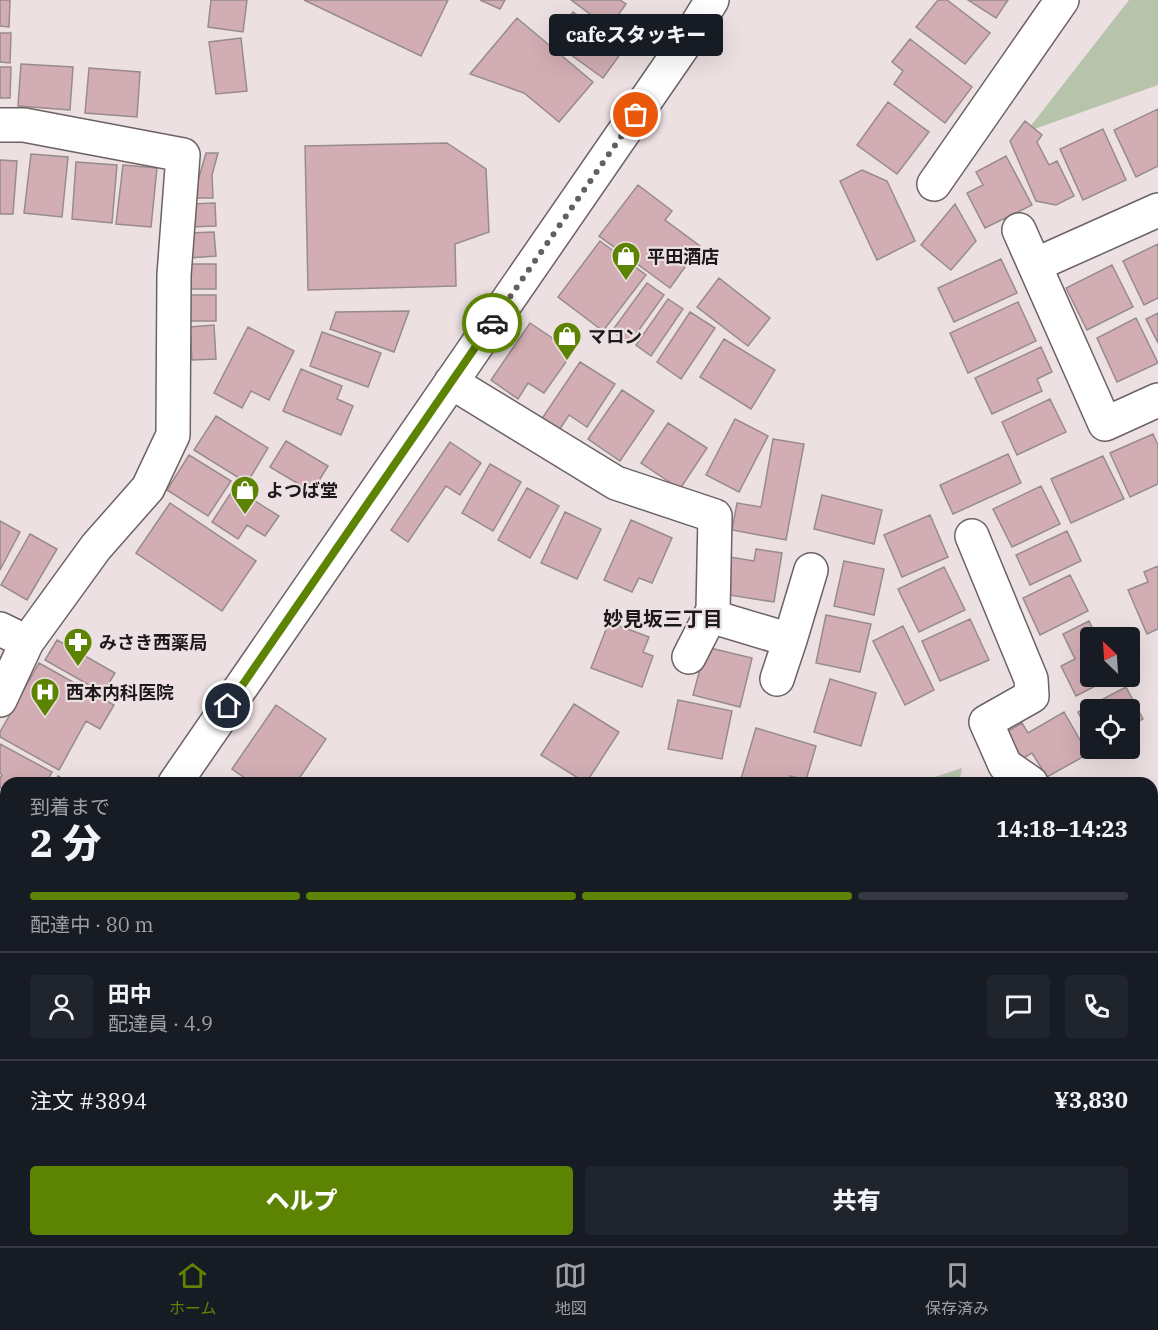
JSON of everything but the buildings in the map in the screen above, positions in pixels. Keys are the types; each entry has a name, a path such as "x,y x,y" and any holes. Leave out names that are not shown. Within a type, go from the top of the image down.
{"street":[{"path":"179,777 688,39 712,0"},
{"path":"934,184 1062,0"},
{"path":"0,125 24,125 183,155 174,275 173,435 148,488 14,635 0,700"},
{"path":"1035,265 1158,210"},
{"path":"1019,230 1105,424 1158,400"},
{"path":"452,382 616,483 715,516 713,610 689,657"},
{"path":"972,536 1031,679 1032,696 986,722 1005,765 1022,777"},
{"path":"777,679 811,570"},
{"path":"710,616 790,640"}],"green space":[{"path":"1129,0 1158,0 1158,85 1026,132"},
{"path":"962,768 960,777 935,777"}],"way so far":[{"path":"492,323 636,115"}],"place":[{"name":"cafeスタッキー","path":"636,115"},
{"name":"平田酒店","path":"626,282"},
{"name":"マロン","path":"567,362"},
{"name":"よつば堂","path":"245,516"},
{"name":"みさき西薬局","path":"78,668"},
{"name":"西本内科医院","path":"45,718"}],"district":[{"name":"妙見坂三丁目","path":"663,618"}],"route":[{"path":"228,706 492,323"}]}
